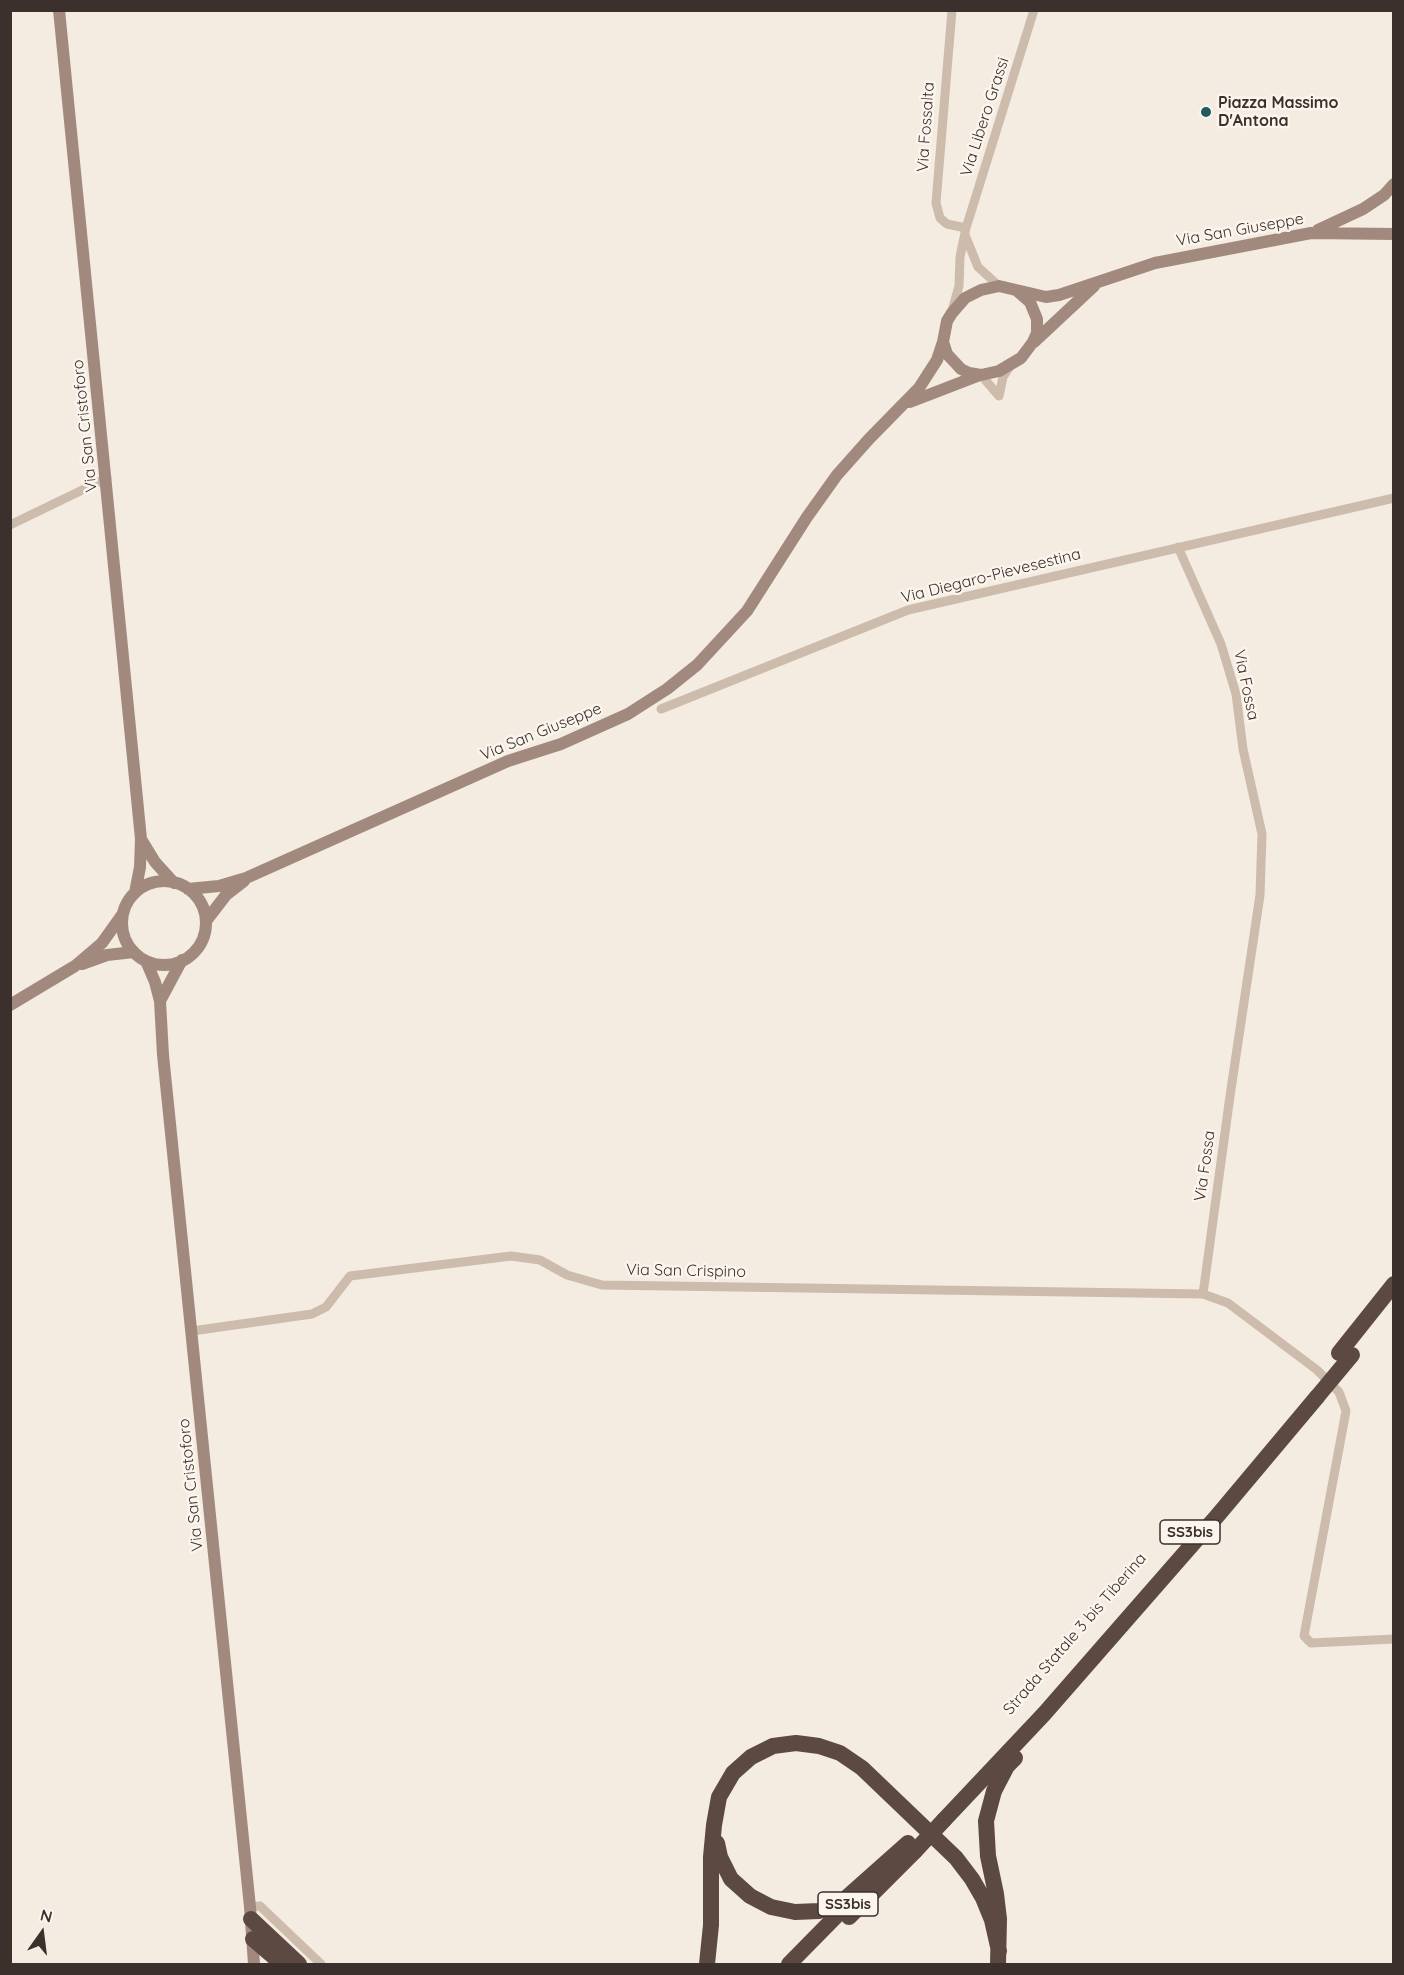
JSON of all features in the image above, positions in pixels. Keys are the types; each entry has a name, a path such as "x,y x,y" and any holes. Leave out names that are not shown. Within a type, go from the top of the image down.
{"highway":[{"name":"Strada Statale 3 bis Tiberina","path":"1346,1354 1394,1284"},
{"name":"Strada Statale 3 bis Tiberina","path":"801,1965 1038,1713 1209,1510 1394,1301"},
{"path":"999,1958 996,1894 988,1856 986,1821 994,1791 1007,1766 1029,1742 1038,1713"},
{"path":"707,1965 711,1925 711,1857 719,1797 733,1773 751,1757 773,1746 796,1743 819,1746 840,1753 862,1768 956,1858 983,1898 992,1920 999,1958"},
{"path":"714,1825 720,1857 731,1879 750,1896 771,1907 795,1912 819,1911 845,1899 912,1847"},
{"name":"Strada Statale 3 bis Tiberina","path":"789,1965 912,1847"},
{"path":"251,1913 299,1965"},
{"path":"253,1939 281,1965"},
{"path":"261,1965 271,1962 281,1965"}],"main road":[{"name":"Via San Cristoforo","path":"59,10 141,839 140,867 135,893"},
{"path":"1311,233 1363,209 1394,184"},
{"name":"Via San Giuseppe","path":"1016,290 1046,297 1059,295 1155,263 1311,233 1394,234"},
{"name":"Via San Giuseppe","path":"1033,342 1096,284"},
{"path":"999,286 1016,290 1030,302 1037,319 1036,333 1027,351 1010,366 999,371 981,375 961,369 947,354 943,342 952,313 972,294 999,286"},
{"name":"Via San Giuseppe","path":"188,889 219,886 246,878 508,761 561,744 628,714 667,689 698,665 747,611 807,517 837,475 919,388 937,360 943,342"},
{"name":"Via San Giuseppe","path":"906,404 981,375"},
{"name":"Via San Cristoforo","path":"141,839 154,862 174,883"},
{"name":"Via San Giuseppe","path":"206,921 226,895 246,878"},
{"path":"10,1005 75,966 102,943 123,914 127,903 143,887 153,883 174,883 188,889 201,903 206,921 200,944 192,954 182,960 164,964 146,961 134,952 124,935 123,914"},
{"path":"75,966 107,955 134,952"},
{"path":"160,1002 182,960"},
{"name":"Via San Cristoforo","path":"146,961 160,1002 251,1913 254,1965"}],"street":[{"name":"Via Fossalta","path":"952,10 936,203 940,218 947,224 965,231"},
{"name":"Via Libero Grassi","path":"952,313 965,231 1034,10"},
{"path":"965,231 978,267 999,286"},
{"path":"981,375 1000,401 1003,377 1010,366"},
{"path":"10,525 107,478"},
{"path":"1178,547 1394,498"},
{"name":"Via Diegaro-Pievesestina","path":"661,709 908,610 1178,547"},
{"name":"Via Fossa","path":"1178,547 1221,644 1236,694 1243,749 1263,834 1260,895 1203,1294"},
{"name":"Via San Crispino","path":"192,1331 312,1314 326,1307 350,1276 511,1256 540,1260 567,1275 602,1286 1203,1294"},
{"path":"1203,1294 1228,1303 1317,1370 1339,1392 1346,1411 1304,1636 1311,1643 1394,1639"},
{"path":"251,1913 260,1906 321,1965"}],"place":[{"name":"Piazza Massimo D'Antona","path":"1206,112"}]}
